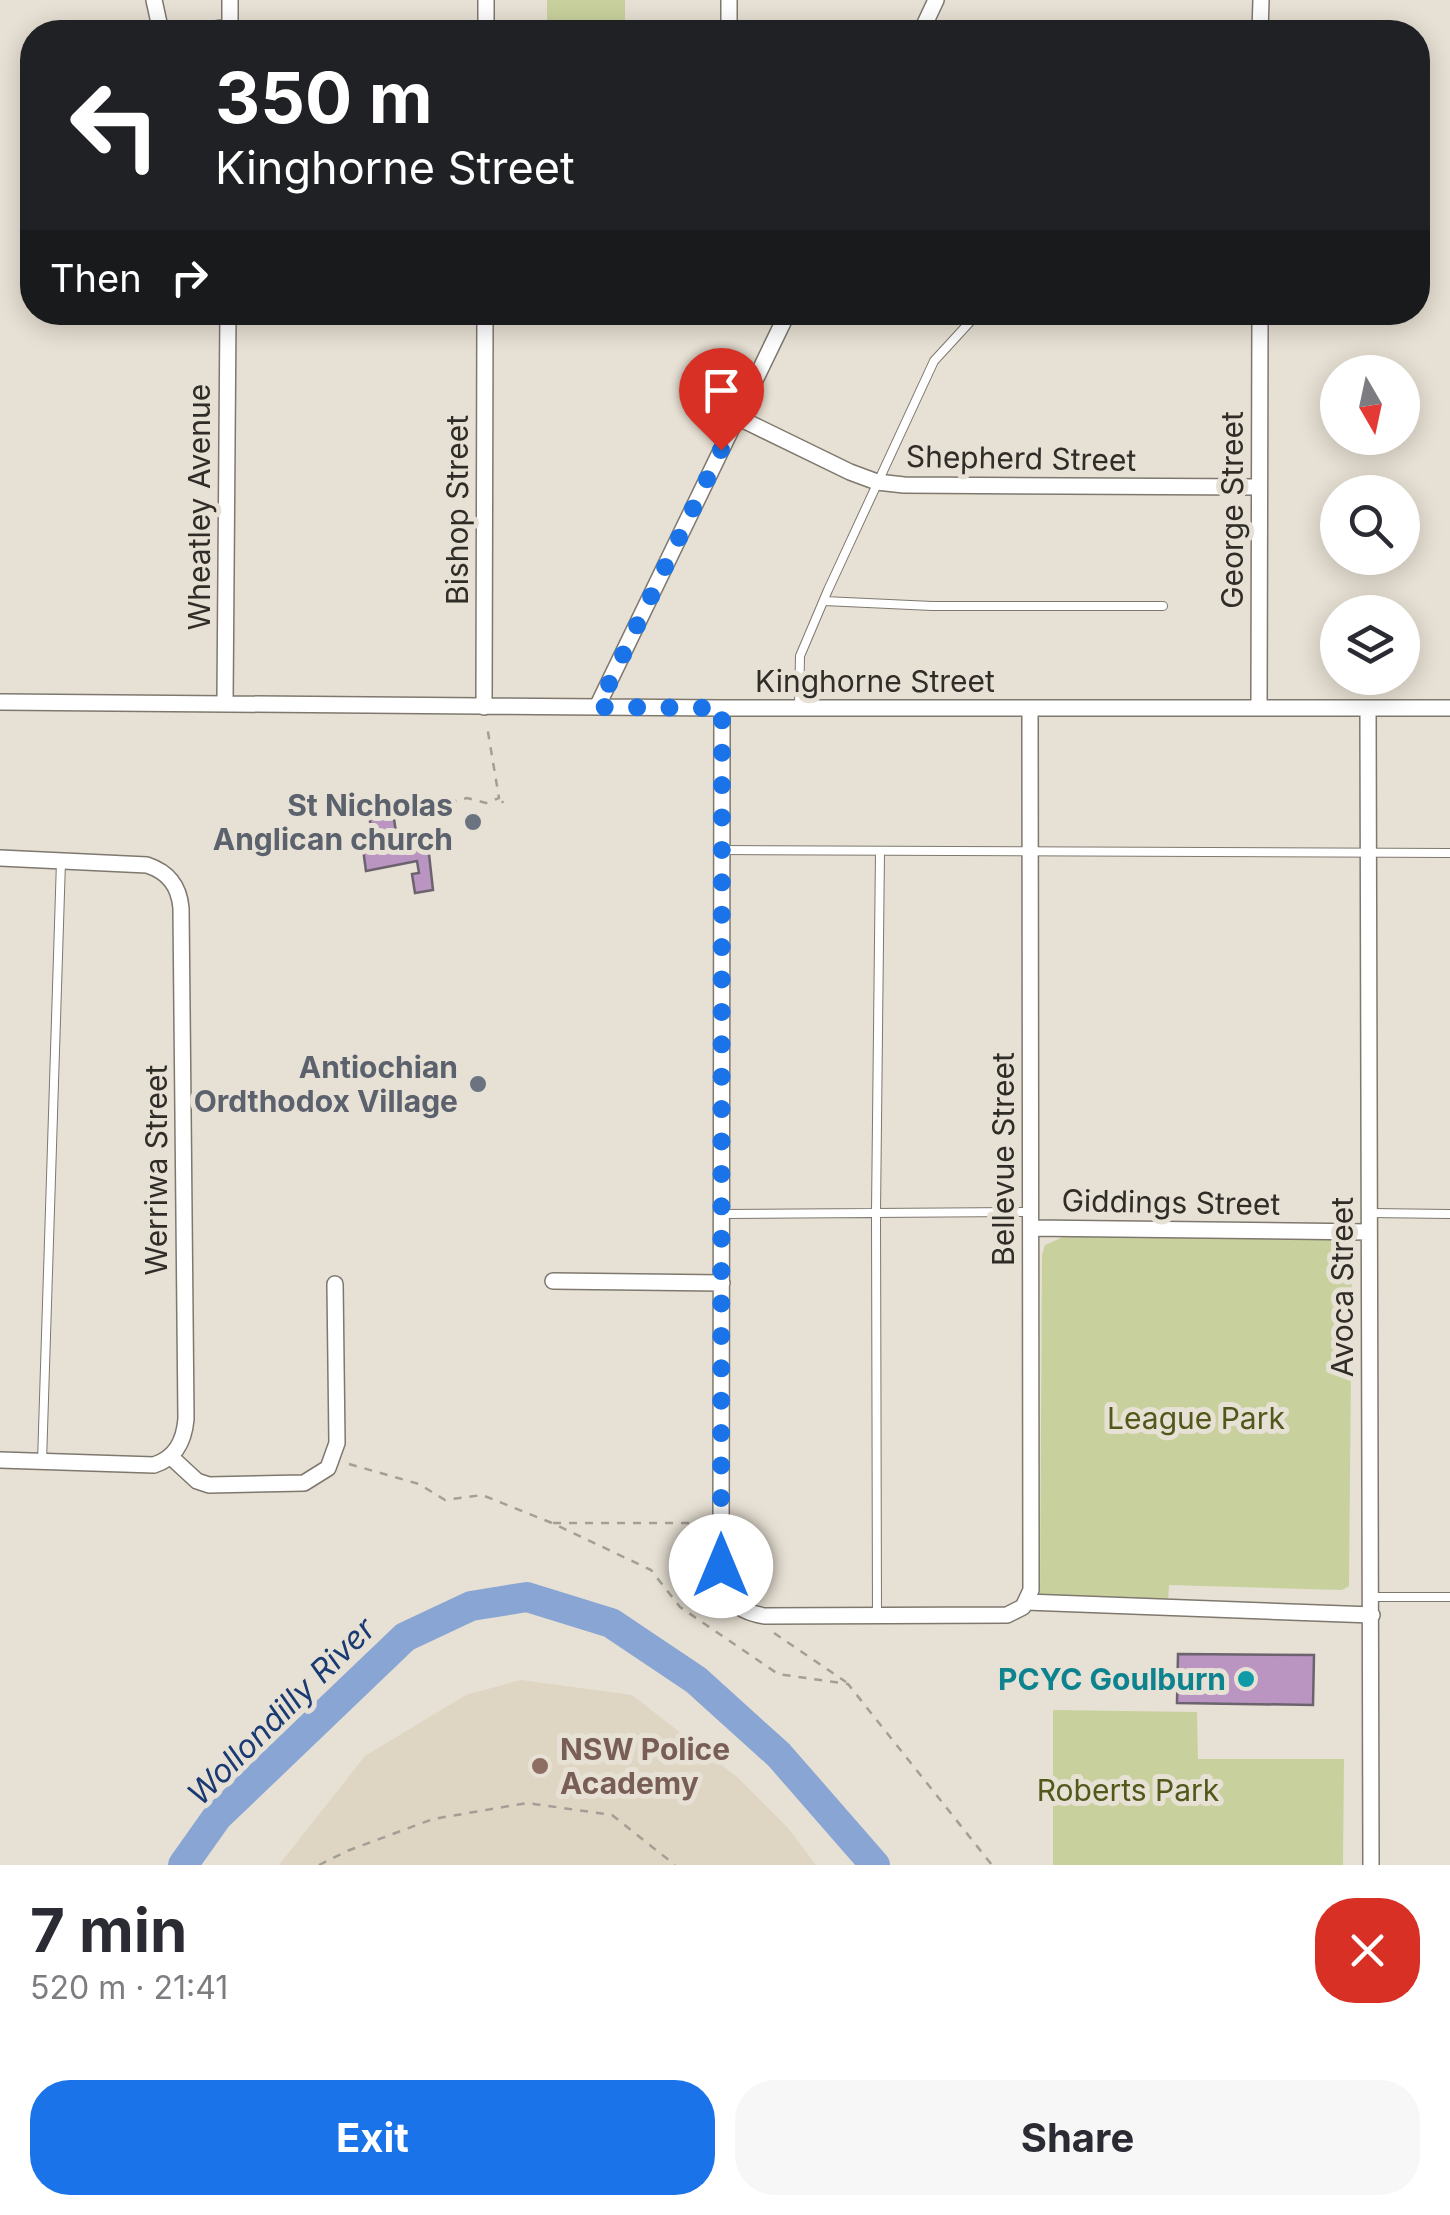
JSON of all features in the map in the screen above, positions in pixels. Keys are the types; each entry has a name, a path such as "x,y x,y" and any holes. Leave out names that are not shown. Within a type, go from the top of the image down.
{"street":[{"name":"Wheatley Avenue","path":"225,702 228,325"},
{"name":"Bishop Street","path":"484,707 485,325"},
{"path":"598,707 782,325"},
{"name":"George Street","path":"1259,708 1260,325"},
{"name":"Shepherd Street","path":"736,417 877,482 1259,487"},
{"name":"Kinghorne Street","path":"0,702 722,708 1450,708"},
{"path":"722,708 721,1523 722,1586 729,1602 744,1612 764,1616 1008,1615 1024,1604 1372,1615"},
{"name":"Avoca Street","path":"1368,708 1371,1865"},
{"name":"Bellevue Street","path":"1024,1604 1031,1590 1032,1571 1030,709"},
{"path":"0,858 61,860"},
{"name":"Werriwa Street","path":"61,860 148,865 167,874 181,908 186,1419 182,1440 171,1456"},
{"name":"Giddings Street","path":"1031,1220 1369,1232"},
{"path":"553,1281 722,1284"},
{"path":"0,1460 143,1465 163,1462 171,1456 197,1480 209,1485 304,1483 321,1475 333,1459 336,1443 335,1284"}],"lane":[{"path":"799,708 800,656 824,601 934,360 967,325"},
{"path":"824,601 932,606 1163,606"},
{"path":"721,850 1450,853"},
{"path":"878,1616 876,1212 880,851"},
{"path":"42,1462 61,860"},
{"path":"722,1214 876,1212 1031,1220"},
{"path":"1370,1213 1450,1214"},
{"path":"1372,1597 1450,1597"}],"path":[{"path":"433,806 467,798 486,803 500,798 487,726"},
{"path":"333,1459 419,1484 445,1500 482,1495 552,1523 651,1570 680,1606 778,1674 848,1684"},
{"path":"552,1523 721,1523"},
{"path":"774,1633 848,1684 992,1865"},
{"path":"319,1865 434,1819 528,1803 612,1815 675,1865"}],"shaded area":[{"name":"NSW Police Academy","path":"521,1680 632,1695 737,1777 788,1828 816,1865 279,1865 365,1756 466,1695"}],"green space":[{"path":"547,0 625,0 625,20 547,20"},
{"name":"League Park","path":"1063,1237 1334,1238 1348,1244 1352,1258 1349,1586 1342,1590 1169,1585 1168,1602 1040,1596 1042,1255 1045,1245"},
{"name":"Roberts Park","path":"1053,1710 1197,1712 1198,1759 1344,1759 1343,1865 1053,1865"}],"building":[{"path":"393,812 398,846 427,836 433,890 415,893 412,874 419,873 417,861 366,871 363,849 374,847 369,815"},
{"name":"PCYC Goulburn","path":"1178,1654 1314,1655 1313,1705 1177,1703"}],"waterway":[{"name":"Wollondilly River","path":"183,1865 217,1817 405,1637 471,1606 527,1597 611,1623 696,1680 779,1755 875,1865"}],"place":[{"name":"St Nicholas Anglican church","path":"473,822"},
{"name":"Antiochian Ordthodox Village","path":"478,1084"},
{"name":"PCYC Goulburn","path":"1246,1679"},
{"name":"NSW Police Academy","path":"540,1766"}],"route":[{"path":"721,450 598,707 722,708 721,1566"}]}
